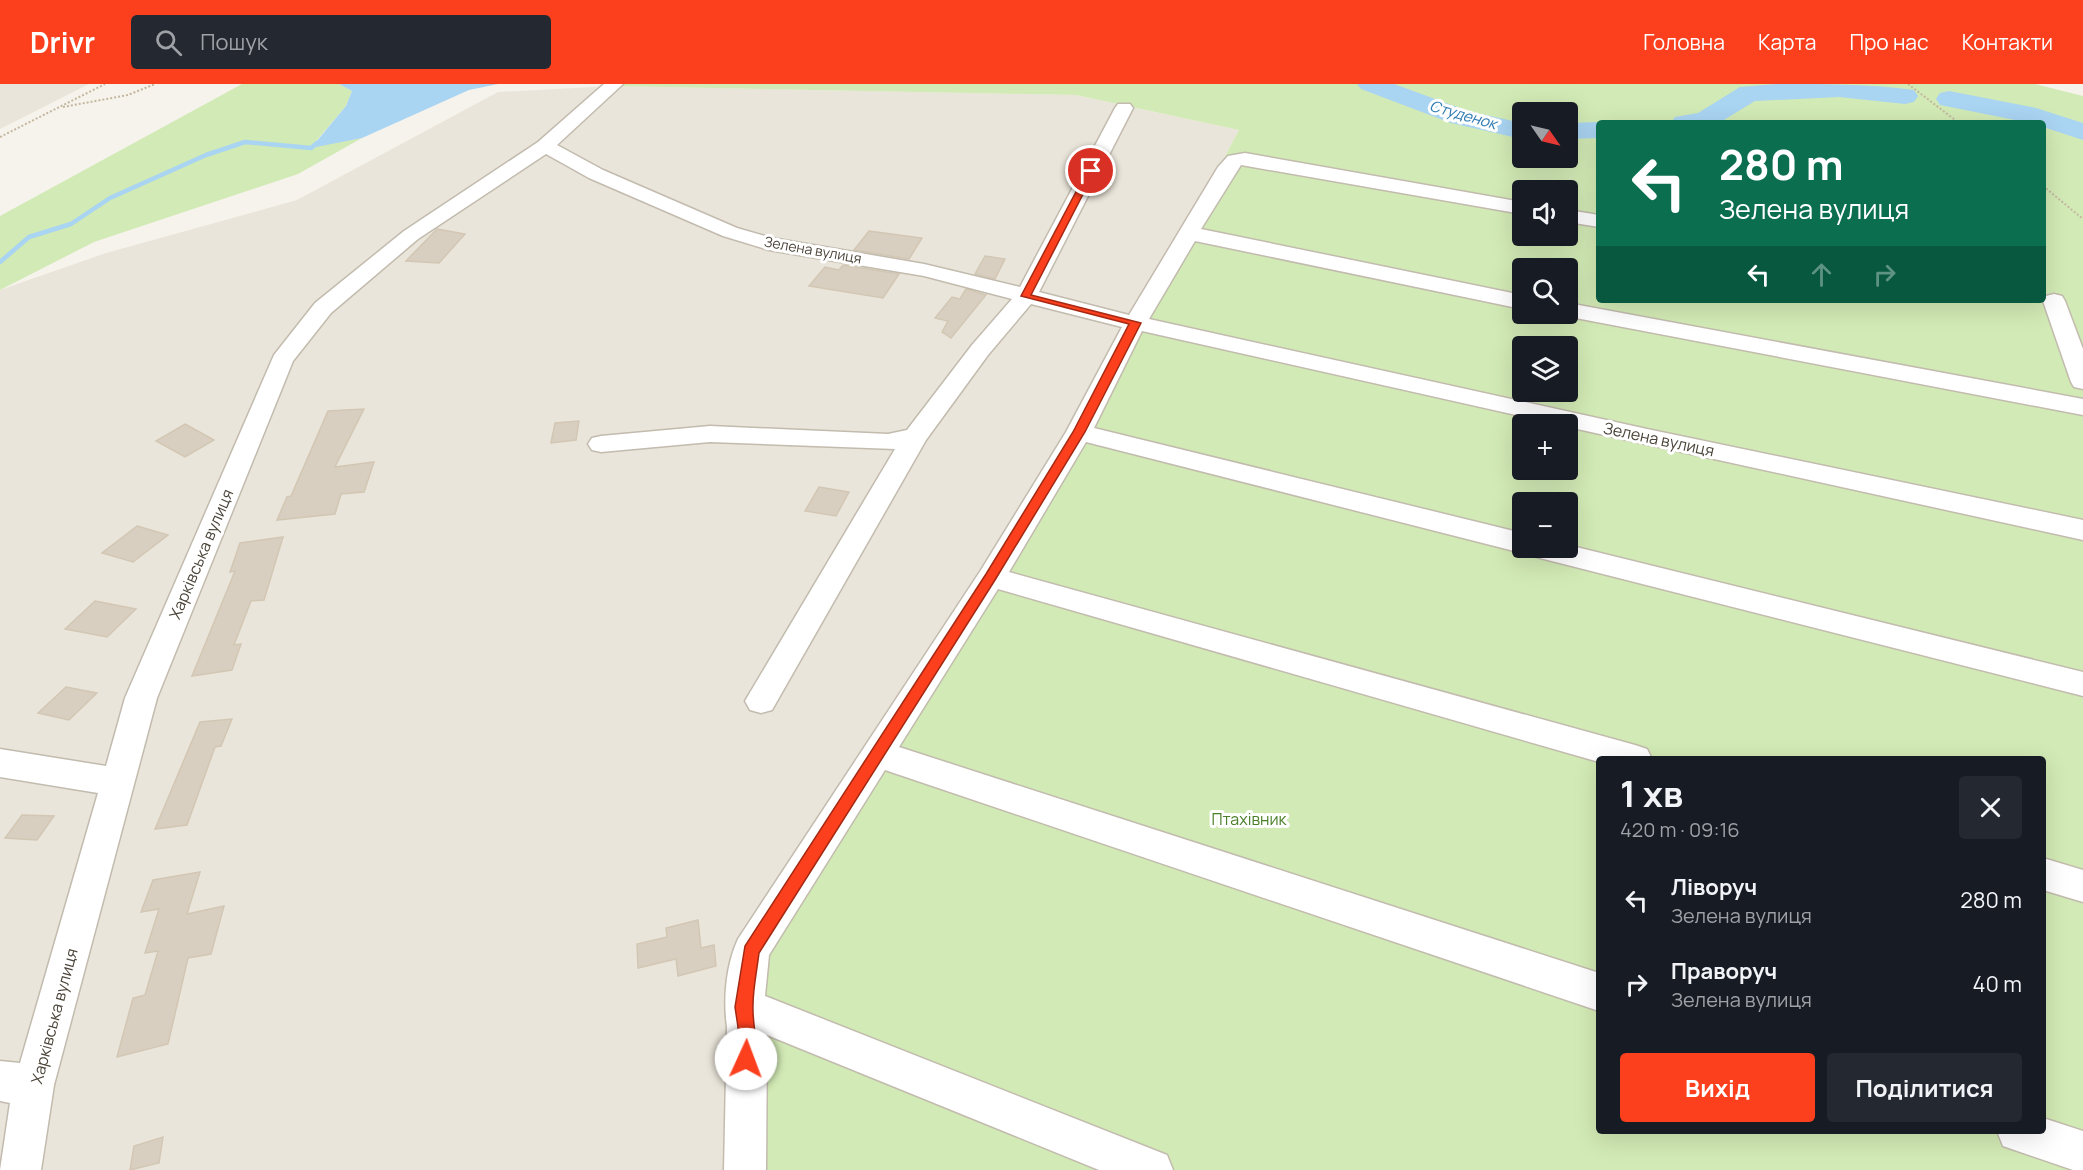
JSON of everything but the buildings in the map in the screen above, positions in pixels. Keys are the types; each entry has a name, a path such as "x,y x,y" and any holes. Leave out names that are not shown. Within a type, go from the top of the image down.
{"street":[{"name":"Харківська вулиця","path":"20,1170 17,1083 118,782 141,698 282,360 322,308 411,235 545,146 614,84"},
{"path":"761,701 915,437 980,350 1026,296 1124,108"},
{"name":"Зелена вулиця","path":"545,146 606,178 730,232 769,244 924,270 1136,323 1647,437 2083,530"},
{"path":"746,1170 747,1027 744,1007 751,951 991,577 1079,432 1136,323 1228,167 1235,160 1245,159 1512,206"},
{"path":"1578,218 1596,221"},
{"path":"1188,233 1512,300"},
{"path":"2057,301 2083,382"},
{"path":"1578,312 2083,407"},
{"path":"1079,432 1512,540"},
{"path":"601,444 710,434 888,442 915,437"},
{"path":"1578,558 2083,684"},
{"path":"991,577 1624,756"},
{"path":"878,754 1596,992"},
{"path":"0,763 118,782"},
{"path":"2046,875 2083,885"},
{"path":"744,1007 1152,1170"},
{"path":"2027,1134 2083,1152"}],"path":[{"path":"0,137 105,84"},
{"path":"58,108 128,95 156,84"},
{"path":"1908,84 1955,120"},
{"path":"2046,188 2083,219"}],"shaded area":[{"path":"0,84 89,84 0,129"},
{"path":"612,86 1076,95 1239,130 1220,166 754,1170 0,1170 0,290 106,253 297,200 498,92"}],"green space":[{"path":"242,84 339,84 352,91 346,106 311,147 362,138 298,174 94,242 0,290 0,216"},
{"name":"Птахівник","path":"614,84 2035,84 2083,96 2083,1170 1140,1170 744,1007 751,951 1087,417 1239,130 1076,95 612,86"},
{"path":"747,1027 1115,1170 755,1170"}],"water":[{"path":"339,84 498,84 469,90 362,138 311,148 346,106 352,91"}],"waterway":[{"name":"Студенок","path":"1370,84 1460,117 1512,129"},
{"name":"Студенок","path":"1705,120 1749,93 1839,89 1905,96"},
{"name":"Студенок","path":"1949,99 2036,116 2083,132"},
{"name":"Студенок","path":"1578,131 1596,130"},
{"path":"0,262 29,237 71,224 110,198 206,155 245,142 311,148 317,143"}],"route":[{"path":"746,1059 747,1027 744,1007 751,951 991,577 1079,432 1136,323 1026,296 1091,171"}]}
